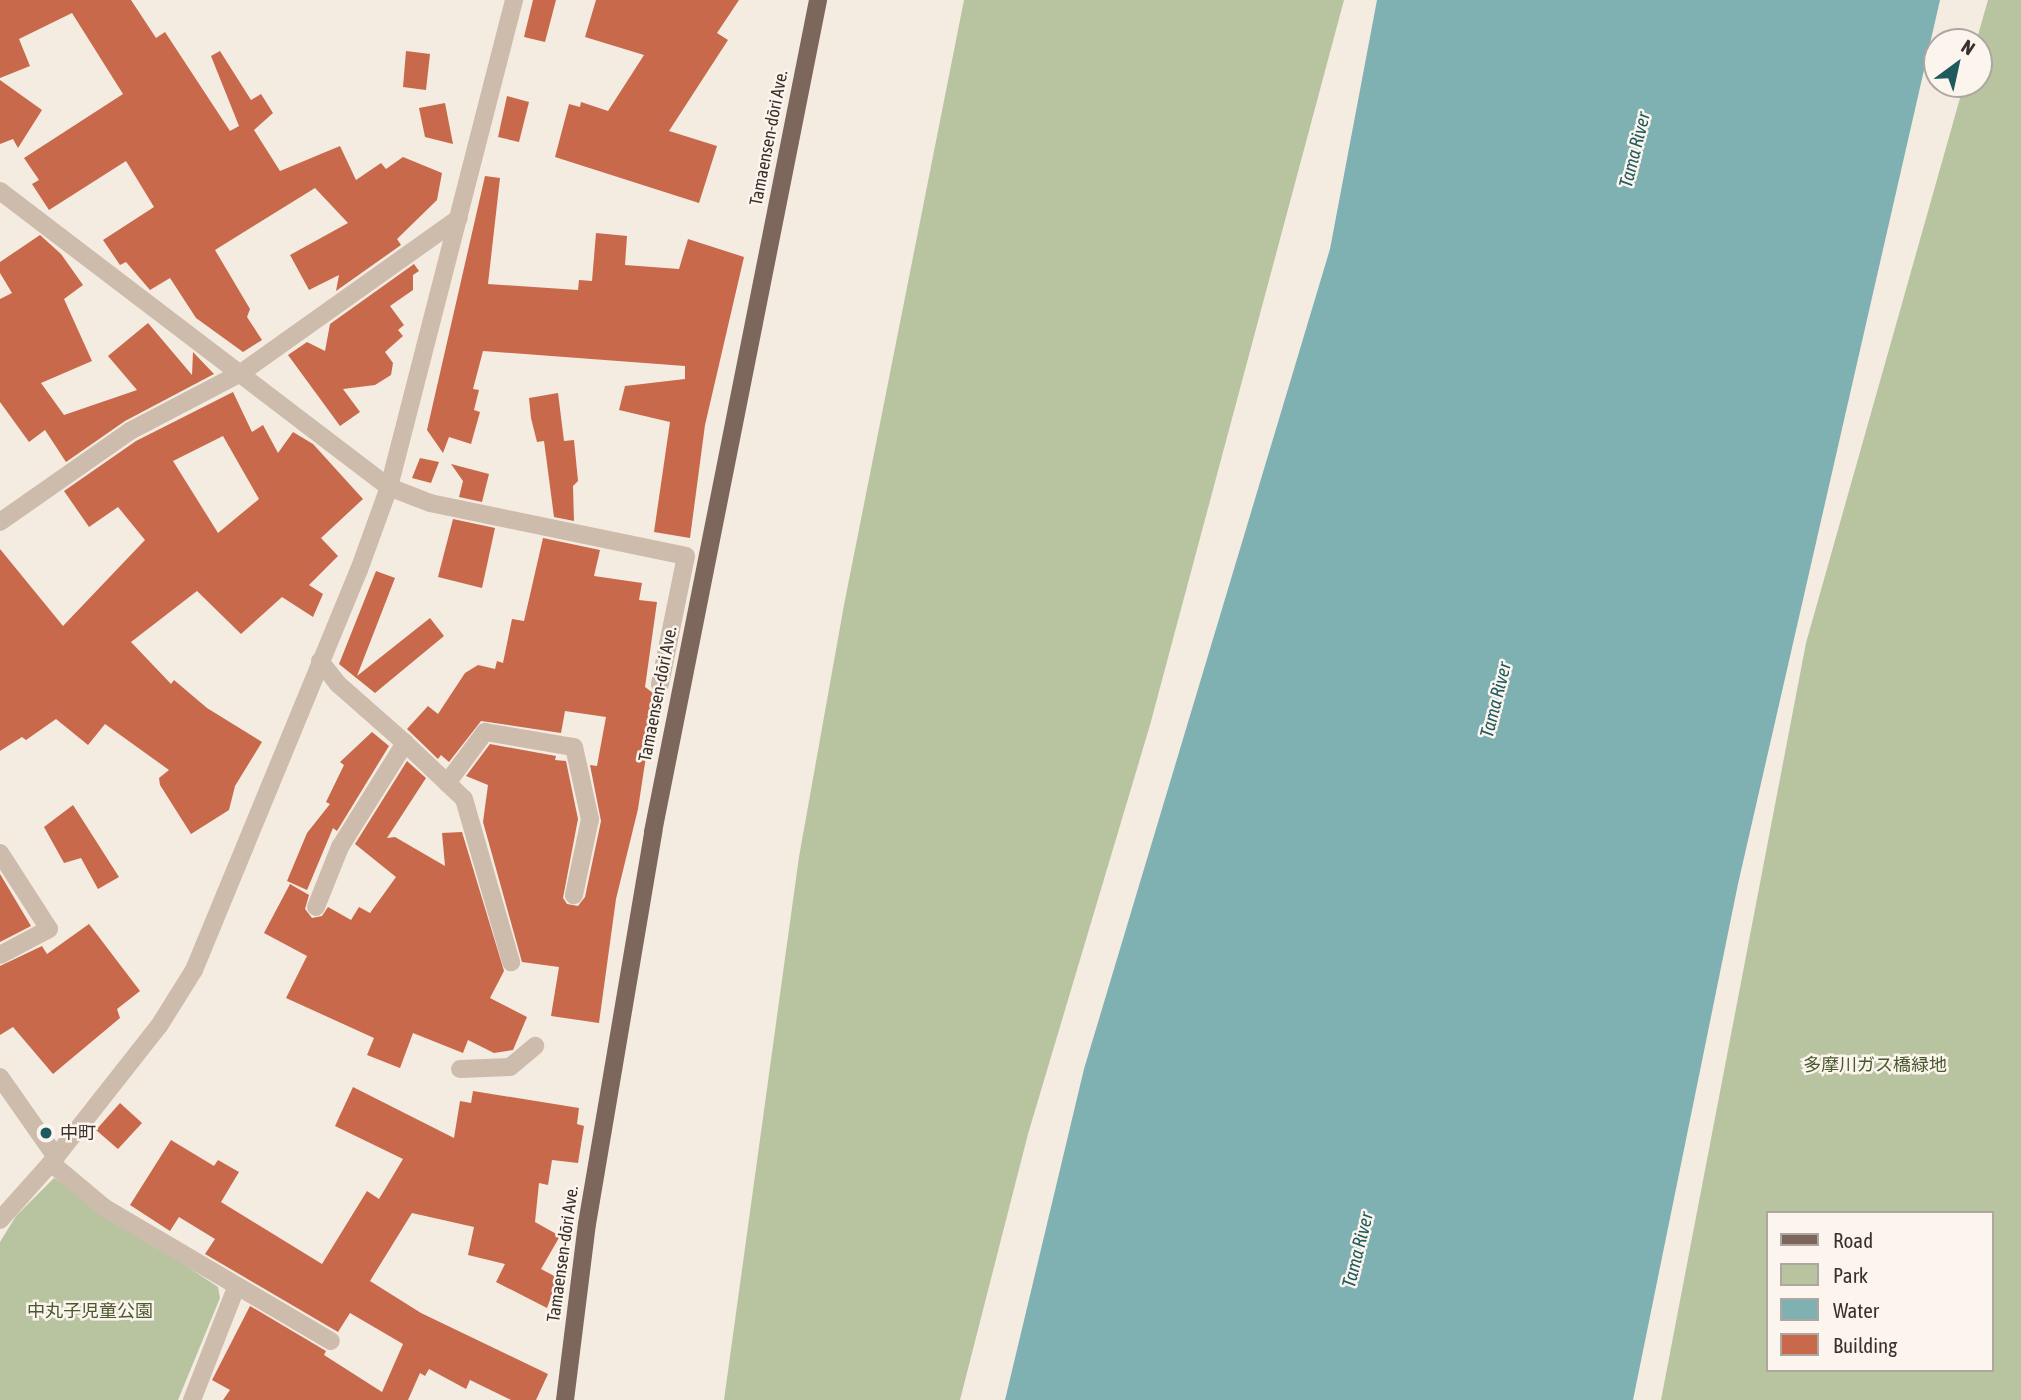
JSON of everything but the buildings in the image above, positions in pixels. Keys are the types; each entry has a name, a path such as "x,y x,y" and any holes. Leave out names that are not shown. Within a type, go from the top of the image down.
{"main road":[{"name":"Tamaensen-dōri Ave.","path":"565,1400 587,1224 653,832 818,0"}],"street":[{"path":"0,1220 54,1160 159,1026 194,970 388,487 514,0"},
{"path":"0,191 388,487 430,503 686,556 660,684"},
{"path":"0,522 131,431 241,373 459,218"},
{"path":"320,661 338,684 464,799 511,962"},
{"path":"447,783 485,732 574,747 590,819 574,895"},
{"path":"316,907 340,847 405,743"},
{"path":"0,853 49,929 0,955"},
{"path":"460,1069 510,1067 535,1046"},
{"path":"0,1077 54,1160 105,1208 236,1288 331,1341"},
{"path":"192,1400 236,1288"}],"green space":[{"path":"964,0 1344,0 1150,725 1028,1134 960,1400 724,1400 799,857 844,605"},
{"name":"多摩川ガス橋緑地","path":"1988,0 2021,0 2021,1400 1661,1400 1806,643 1960,98 1993,98 1993,28 1980,28"},
{"name":"中丸子児童公園","path":"54,1178 218,1287 220,1298 178,1400 0,1400 0,1242 16,1216"}],"water":[{"name":"Tama River","path":"1377,0 1940,0 1934,28 1923,28 1923,74 1738,884 1633,1400 1005,1400 1084,1069 1330,249"}],"place":[{"name":"中町","path":"46,1133"}]}
